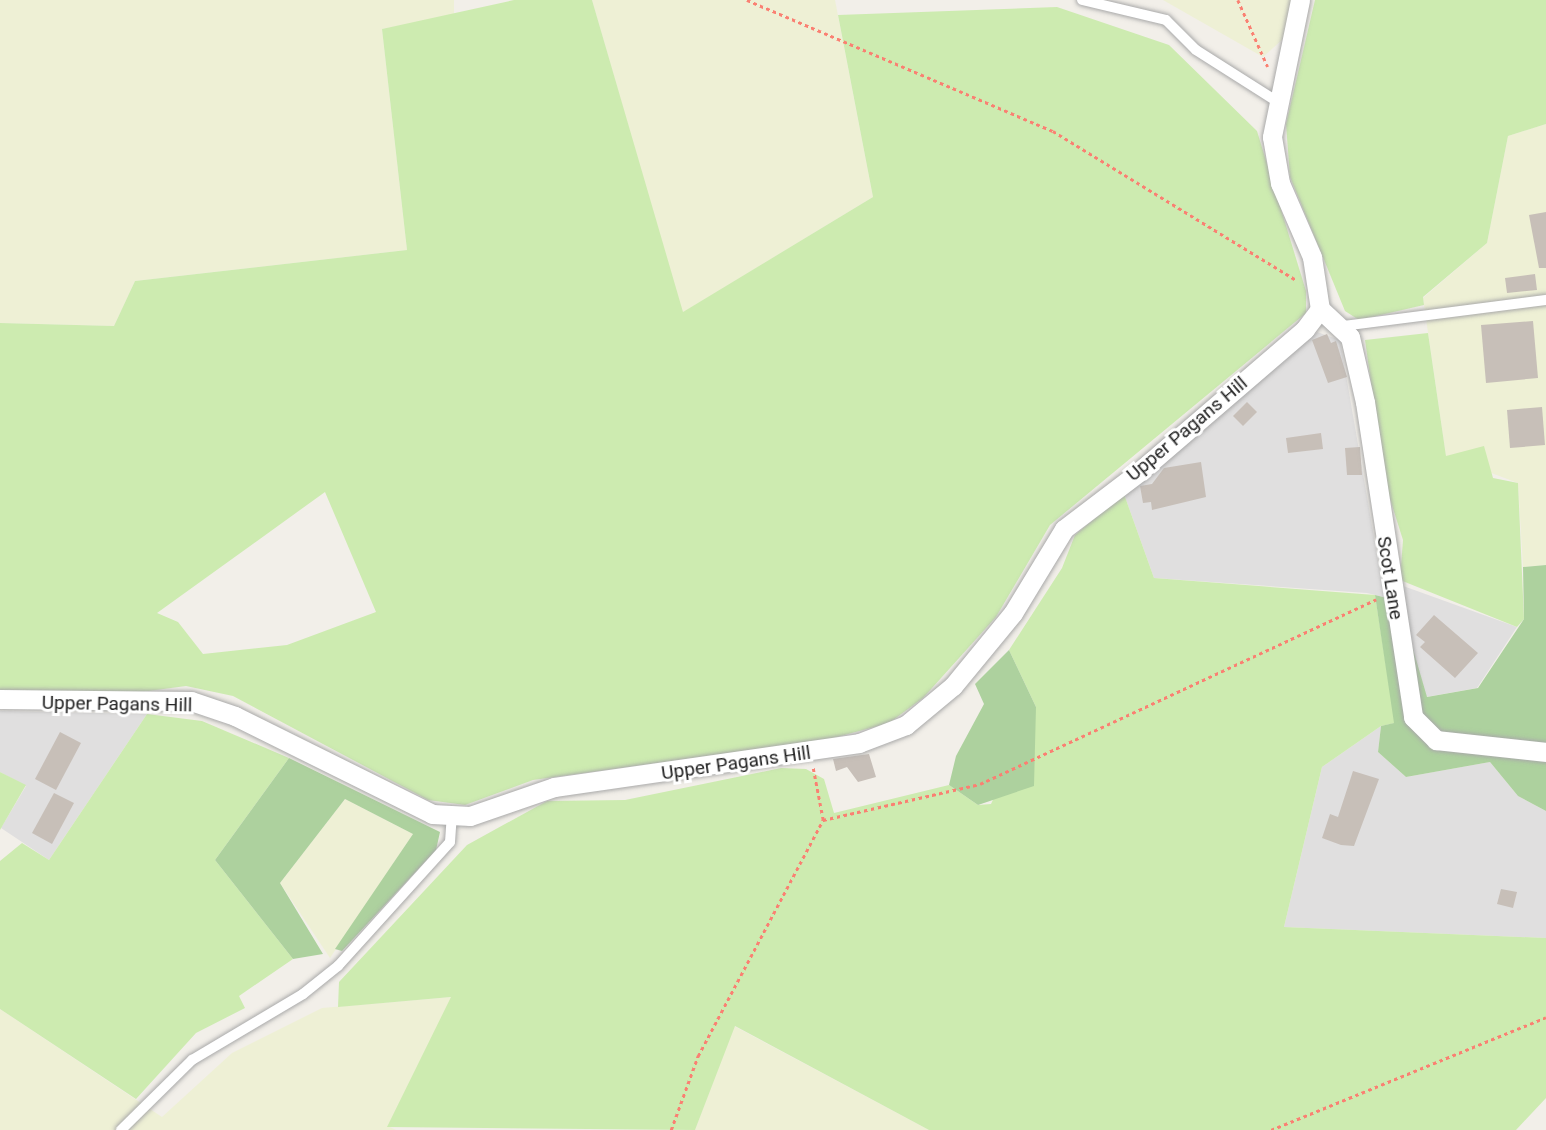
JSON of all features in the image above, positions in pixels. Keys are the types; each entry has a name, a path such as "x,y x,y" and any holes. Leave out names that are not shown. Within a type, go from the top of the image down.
{"street":[{"path":"1300,0 1278,97 1272,137 1280,183 1319,288 1320,309 1343,326"},
{"name":"Upper Pagans Hill","path":"0,699 191,701 235,716 432,814 470,816 554,787 818,751 906,725 953,686 1013,613 1064,529 1294,338 1320,309"},
{"name":"Scot Lane","path":"1343,326 1365,402 1391,592 1420,731 1436,740 1546,752"}],"lane":[{"path":"1082,0 1166,20 1196,50 1278,97"},
{"path":"1343,326 1546,300"},
{"path":"121,1130 192,1060 303,994 338,966 450,842 452,815"}],"path":[{"path":"747,0 1053,131 1283,275 1319,288"},
{"path":"1238,0 1278,97"},
{"path":"823,820 980,784 1391,592"},
{"path":"671,1130 698,1056 823,820 812,773 818,751"},
{"path":"1271,1130 1546,1017"}],"shaded area":[{"path":"1317,332 1340,340 1381,578 1517,627 1477,688 1426,697 1399,601 1367,593 1154,578 1124,494"},
{"path":"0,711 147,714 49,860 1,828 26,786 0,772"},
{"path":"1381,726 1378,752 1406,777 1490,762 1518,796 1546,811 1546,938 1284,927 1322,767"}],"green space":[{"path":"0,0 454,0 454,15 382,29 407,250 135,281 114,326 0,323"},
{"path":"514,0 592,0 683,312 873,197 838,15 1057,7 1169,45 1257,131 1306,291 1306,313 1050,525 996,617 923,698 889,723 826,740 533,780 465,805 428,800 233,696 186,686 126,694 0,690 0,323 114,326 135,281 407,250 382,29","holes":["325,492 376,612 287,645 203,654 178,622 157,613"]},
{"path":"592,0 835,0 873,197 682,313"},
{"path":"1163,0 1299,0 1293,30 1263,57"},
{"path":"1315,0 1546,0 1546,124 1508,136 1487,243 1423,297 1424,305 1359,320 1345,311 1290,177 1286,124"},
{"path":"1546,124 1546,565 1523,567 1518,483 1446,456 1423,298 1487,243 1508,136"},
{"path":"1428,333 1446,456 1484,446 1493,478 1518,483 1524,619 1517,627 1400,580 1403,540 1385,483 1365,340"},
{"path":"1124,494 1154,578 1375,595 1395,723 1381,726 1322,767 1284,927 1546,938 1546,1098 1516,1130 929,1130 735,1026 695,1130 387,1127 451,997 338,1007 339,982 467,845 547,801 625,800 781,768 806,769 824,779 834,813 949,785 978,805 991,804 1036,707 1009,650 1062,568 1075,535"},
{"path":"1546,565 1546,811 1518,796 1490,762 1406,777 1378,752 1381,726 1394,723 1375,595 1399,601 1427,697 1478,688 1524,619 1523,567"},
{"path":"1009,650 1036,707 1034,786 978,805 949,785 956,756 984,704 975,684"},
{"path":"147,714 202,721 289,758 215,860 293,959 239,996 245,1008 196,1033 136,1099 0,1009 0,861 22,843 49,860"},
{"path":"289,758 440,832 436,850 342,951 335,949 413,834 345,799 280,883 323,954 293,959 215,860"},
{"path":"0,772 26,785 0,830"},
{"path":"345,799 413,834 330,958 280,883"},
{"path":"452,997 388,1126 396,1130 0,1130 0,1009 162,1117 232,1053 322,1008"},
{"path":"734,1026 929,1130 695,1130"}],"building":[{"path":"1546,212 1546,268 1539,268 1529,215"},
{"path":"1535,274 1537,290 1507,293 1505,278"},
{"path":"1533,321 1538,378 1486,383 1481,325"},
{"path":"1327,334 1331,343 1336,341 1347,377 1328,383 1312,340"},
{"path":"1247,402 1257,412 1243,426 1233,416"},
{"path":"1542,407 1545,445 1510,448 1507,410"},
{"path":"1321,433 1323,449 1288,453 1286,438"},
{"path":"1360,447 1362,475 1347,475 1345,448"},
{"path":"1201,462 1206,497 1152,510 1151,502 1143,503 1140,486 1152,484 1164,468"},
{"path":"1434,615 1478,653 1455,678 1420,647 1425,642 1416,635"},
{"path":"60,732 81,743 56,790 35,779"},
{"path":"869,754 876,777 858,782 847,767 836,771 833,759"},
{"path":"1353,771 1379,779 1354,846 1341,845 1322,838 1330,814 1338,817"},
{"path":"54,793 74,803 52,844 32,833"},
{"path":"1501,889 1517,892 1513,908 1497,904"}]}
